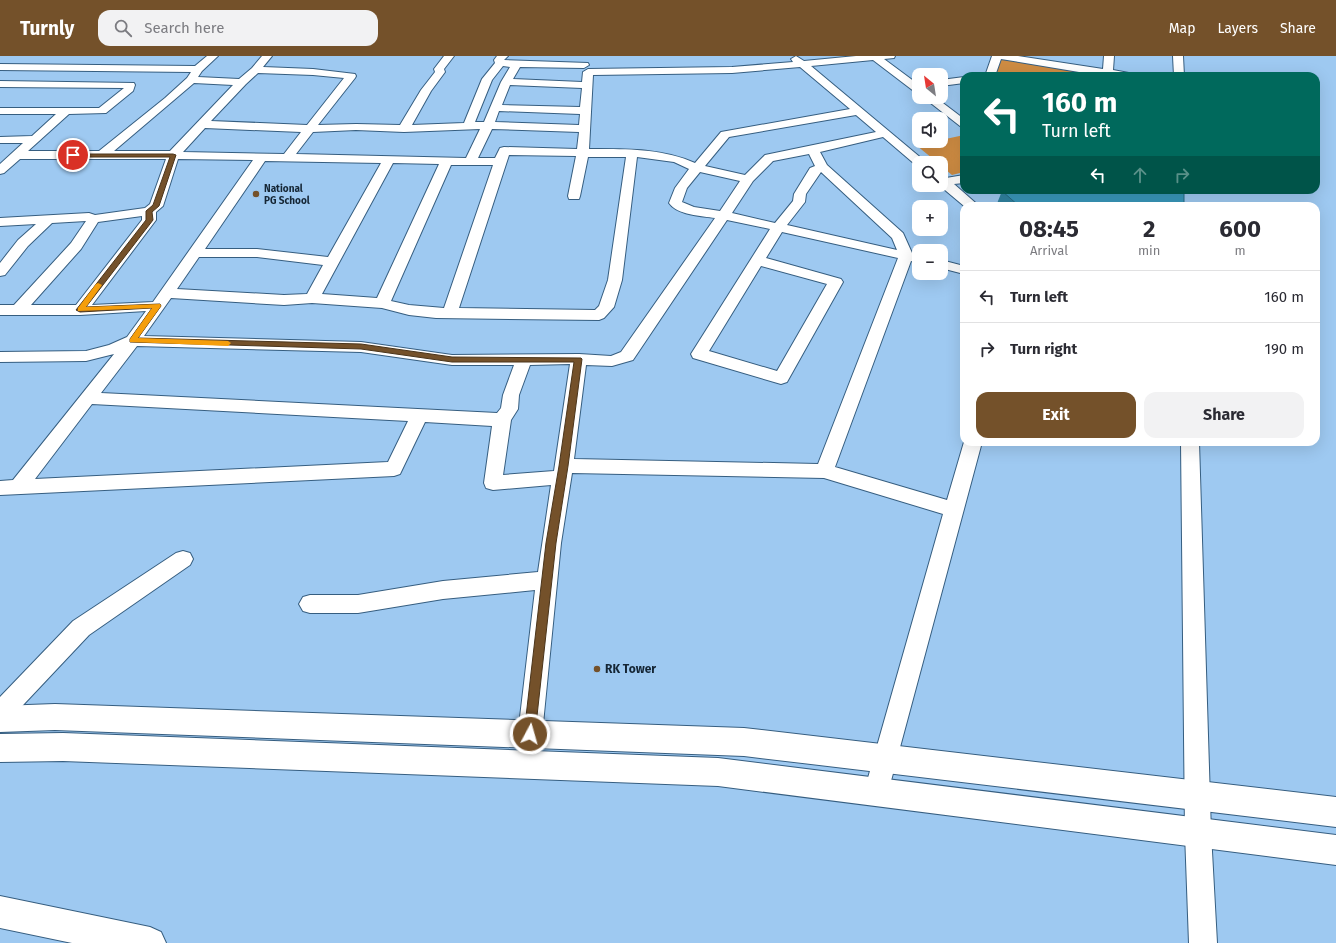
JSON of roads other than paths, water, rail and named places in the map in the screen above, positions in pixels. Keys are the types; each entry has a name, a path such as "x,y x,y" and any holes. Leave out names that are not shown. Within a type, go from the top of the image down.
{"street":[{"path":"102,155 191,80 198,69 213,56"},
{"path":"0,222 47,221 89,217 94,219 149,211 156,206 173,155 242,82 256,70 267,56"},
{"path":"404,129 426,90 450,56"},
{"path":"792,56 913,156"},
{"path":"468,126 487,79 501,59 517,64 585,64 723,71 890,56"},
{"path":"992,72 998,56 1096,72"},
{"path":"1108,72 1109,56"},
{"path":"1177,56 1179,72"},
{"path":"876,58 912,83"},
{"path":"717,61 723,71"},
{"path":"470,161 496,108 506,82 517,64"},
{"path":"574,196 584,153 588,86 585,64"},
{"path":"0,67 198,69"},
{"path":"256,70 313,72 351,76 287,158"},
{"path":"191,80 242,82"},
{"path":"948,82 960,81"},
{"path":"506,82 588,86"},
{"path":"0,84 130,85 129,89 102,111 0,111"},
{"path":"937,104 960,121"},
{"path":"496,108 586,111"},
{"path":"0,170 66,111"},
{"path":"859,111 725,134 680,190 675,203 686,208 724,215 912,257"},
{"path":"203,124 310,129 356,127 404,129 488,125 585,128"},
{"path":"0,357 86,356 114,349 133,341 361,347 452,360 578,359 612,361 627,356 748,179 770,158 885,133"},
{"path":"0,140 34,139"},
{"path":"812,150 817,155 822,166 898,236 912,257"},
{"path":"450,312 504,152 632,153 677,159 697,168 748,179"},
{"path":"0,310 80,310 162,299 284,300 312,298 382,303 409,310 436,313 599,315 606,307 615,280 632,153"},
{"path":"17,155 173,155 500,162"},
{"path":"8,488 87,398 133,341 261,158"},
{"path":"312,298 389,160"},
{"path":"382,303 447,161"},
{"path":"757,260 836,282 781,378 699,354 757,260 778,227 799,202 800,194 814,171 822,166"},
{"path":"948,180 960,179"},
{"path":"948,186 967,202"},
{"path":"80,310 149,220 149,211"},
{"path":"18,310 76,246 94,219"},
{"path":"0,272 23,244 47,221"},
{"path":"194,253 257,254 332,262"},
{"path":"824,471 912,257"},
{"path":"948,266 960,269"},
{"path":"530,734 551,543 563,472 578,359"},
{"path":"524,360 511,395 509,409 502,420 493,483 563,472 824,471 954,510"},
{"path":"87,398 502,420"},
{"path":"8,488 394,469 420,415"},
{"path":"876,792 972,446"},
{"path":"1190,446 1197,795 1203,943"},
{"path":"0,713 81,628 183,559"},
{"path":"310,604 358,604 443,590 547,580"},
{"path":"0,719 55,716 744,742 1336,812"},
{"path":"0,748 63,746 718,772 1336,850"},
{"path":"0,912 150,943"}],"place":[{"name":"National PG School","path":"256,194"},
{"name":"RK Tower","path":"597,669"}]}
